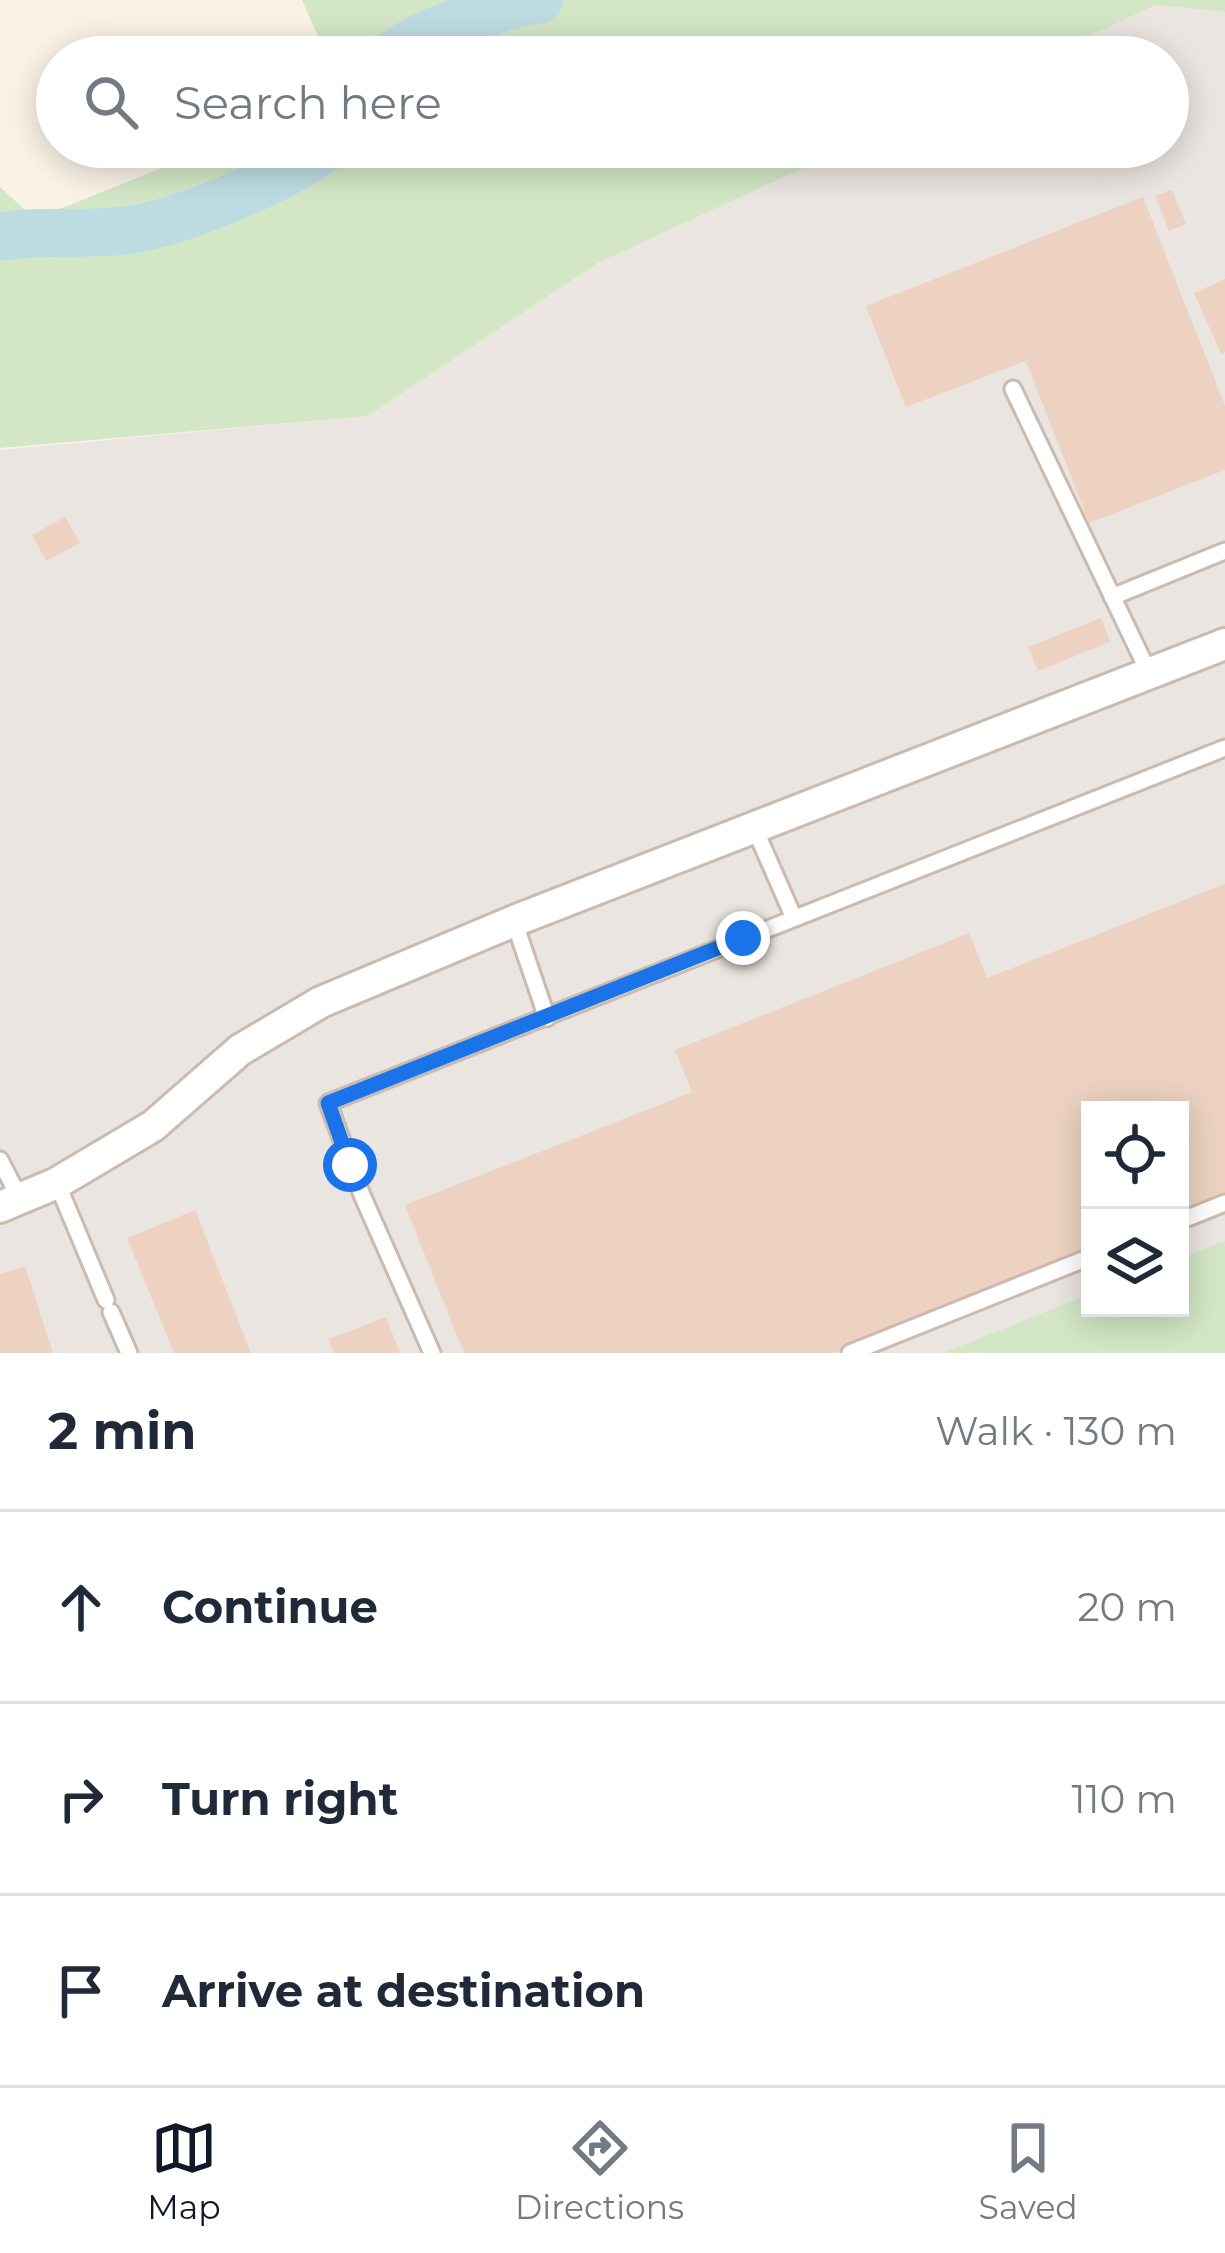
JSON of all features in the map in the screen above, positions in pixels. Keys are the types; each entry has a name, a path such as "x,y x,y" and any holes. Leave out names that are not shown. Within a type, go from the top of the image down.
{"street":[{"path":"10,1203 56,1183 153,1126 240,1050 284,1022 514,921 1225,644"}],"lane":[{"path":"1013,388 1149,673"},
{"path":"1112,597 1225,551"},
{"path":"432,1353 362,1196 328,1103 1225,748"},
{"path":"754,827 794,918"},
{"path":"514,921 547,1018"},
{"path":"0,1160 10,1203"},
{"path":"56,1183 129,1353"},
{"path":"1189,1217 1225,1203"},
{"path":"850,1353 1081,1261"}],"shaded area":[{"path":"1156,5 1225,12 1225,1353 0,1353 0,450 368,416 598,263 804,168 1189,168 1189,36 1089,36"}],"green space":[{"path":"302,0 1225,0 1225,12 1156,5 1089,36 318,36"},
{"path":"162,168 804,168 598,263 368,416 0,448 0,187 35,219"},
{"path":"1225,1241 1225,1353 943,1353 1081,1298 1081,1317 1189,1317 1189,1255"}],"building":[{"path":"1172,190 1186,224 1169,231 1155,196"},
{"path":"1143,197 1225,406 1225,470 1089,523 1026,361 906,407 866,306"},
{"path":"1225,279 1225,352 1221,354 1194,293"},
{"path":"65,517 80,543 46,561 32,535"},
{"path":"1101,618 1110,642 1038,671 1028,647"},
{"path":"1225,884 1225,1198 1189,1212 1189,1101 1081,1101 1081,1255 835,1353 464,1353 405,1205 692,1092 675,1050 969,933 987,978"},
{"path":"195,1210 251,1353 174,1353 127,1238"},
{"path":"25,1266 53,1353 0,1353 0,1274"},
{"path":"386,1317 400,1353 334,1353 329,1339"}],"waterway":[{"path":"427,36 461,21 539,0"},
{"path":"0,237 114,232 153,225 232,198 292,168"}],"route":[{"path":"350,1165 328,1103 743,938"}]}
